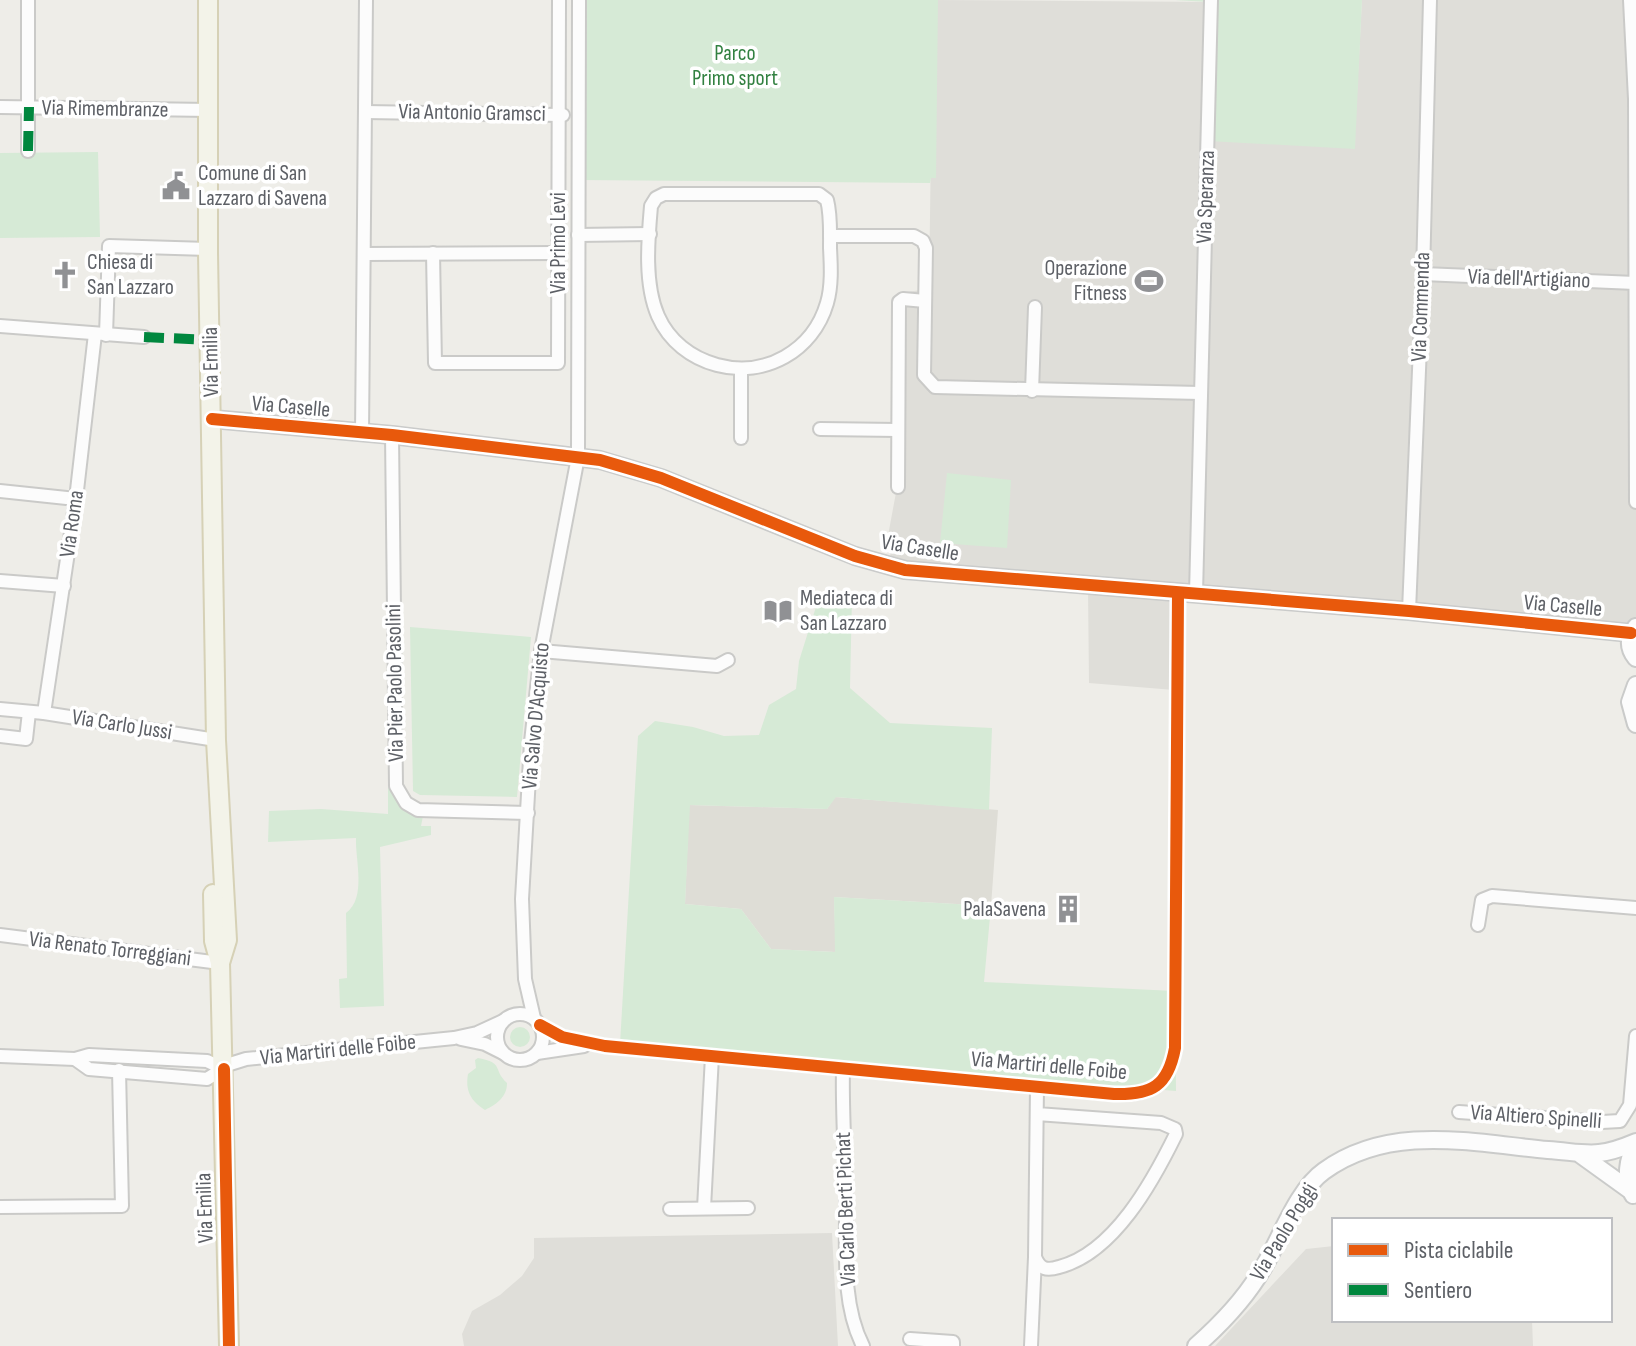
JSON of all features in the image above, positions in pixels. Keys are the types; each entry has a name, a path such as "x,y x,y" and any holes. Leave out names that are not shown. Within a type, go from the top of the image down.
{"main road":[{"name":"Via Emilia","path":"208,0 208,249 216,740 227,940 220,963 229,1346"}],"street":[{"path":"28,0 28,151"},
{"name":"Via Antonio Gramsci","path":"362,433 366,0"},
{"name":"Via Primo Levi","path":"433,253 435,363 558,363 559,0"},
{"name":"Via Salvo D'Acquisto","path":"525,979 522,899 531,742 541,651 578,457 579,0"},
{"name":"Via Speranza","path":"1196,594 1211,0"},
{"path":"1630,0 1635,99 1636,502"},
{"name":"Via Commenda","path":"1409,611 1430,1"},
{"name":"Via Rimembranze","path":"0,107 210,110"},
{"name":"Via Antonio Gramsci","path":"365,112 579,116"},
{"path":"668,193 819,194 829,205 830,236 830,290 816,329 785,358 766,366 741,369 699,359 681,347 663,325 651,293 651,206 660,196 668,193"},
{"path":"578,235 650,234"},
{"path":"830,236 920,238 926,248 924,375 928,382 943,389 1200,393"},
{"name":"Via Roma","path":"44,713 101,335 109,246 208,249"},
{"path":"364,254 558,253"},
{"name":"Via dell'Artigiano","path":"1423,274 1636,286"},
{"path":"898,487 899,302 903,299 925,301"},
{"path":"1032,391 1035,307"},
{"path":"0,326 144,337"},
{"path":"741,369 741,438"},
{"name":"Via Caselle","path":"212,419 392,435 578,457 636,470 892,568 1634,630 1629,646 1635,656 1636,683 1630,702 1636,724"},
{"path":"820,429 898,430"},
{"name":"Via Pier Paolo Pasolini","path":"392,435 396,786 406,803 423,811 528,813"},
{"path":"0,491 76,499"},
{"path":"0,581 64,586"},
{"name":"Via Martiri delle Foibe","path":"75,1059 89,1069 207,1079 246,1059 454,1038 477,1033 522,1013 562,1037 591,1045 1133,1094 1157,1086 1172,1064 1175,1032 1178,593"},
{"path":"541,651 717,666 728,660"},
{"name":"Via Carlo Jussi","path":"0,709 216,740"},
{"path":"0,736 26,739 29,712"},
{"path":"1478,925 1482,900 1492,896 1636,908"},
{"name":"Via Renato Torreggiani","path":"0,935 220,963"},
{"path":"503,1053 497,1036 518,1005 525,979"},
{"path":"525,979 543,1041 537,1053"},
{"name":"Via Altiero Spinelli","path":"1459,1112 1620,1121 1630,1105 1636,1036"},
{"name":"Via Martiri delle Foibe","path":"454,1038 485,1044 519,1060 529,1059 537,1053 591,1045"},
{"path":"3,1054 75,1059 89,1055 207,1061 224,1069"},
{"path":"704,1208 712,1056"},
{"name":"Via Carlo Berti Pichat","path":"843,1069 849,1291 853,1320 863,1346"},
{"path":"0,1207 122,1206 119,1070"},
{"path":"1031,1346 1037,1087"},
{"path":"1035,1257 1044,1269 1055,1269 1093,1250 1135,1206 1176,1134 1175,1129 1161,1123 1037,1114"},
{"name":"Via Paolo Poggi","path":"1196,1346 1217,1328 1249,1289 1307,1188 1323,1171 1345,1159 1389,1142 1425,1139 1556,1150 1581,1155"},
{"path":"1581,1155 1612,1152 1636,1143"},
{"path":"1634,1195 1627,1172 1629,1156 1636,1143"},
{"path":"1581,1155 1634,1195"},
{"path":"670,1209 748,1208"},
{"path":"910,1339 953,1342 953,1346"}],"shaded area":[{"path":"933,0 1209,2 1354,149 1362,0 1636,0 1636,628 1174,589 1174,690 1089,683 1088,589 894,569 887,541 898,482 899,293 929,289"},
{"path":"835,797 998,810 991,906 834,897 836,952 771,949 741,909 685,904 689,805 827,809"},
{"path":"832,1233 838,1346 464,1346 462,1334 472,1311 500,1295 522,1276 534,1258 534,1238"},
{"path":"1332,1246 1332,1322 1532,1322 1533,1346 1215,1346 1306,1249"}],"green space":[{"name":"Parco Primo sport","path":"578,0 938,0 936,178 931,178 930,183 578,180"},
{"path":"1175,0 1362,0 1355,149 1208,141 1208,2"},
{"path":"98,152 100,237 0,238 0,153"},
{"path":"947,473 1011,480 1007,548 940,543"},
{"path":"820,594 852,597 850,688 890,723 992,728 989,810 836,797 827,809 690,805 685,904 741,909 771,949 835,952 834,897 991,906 984,982 1175,991 1176,1091 620,1044 638,736 655,721 724,736 759,735 769,705 796,689 799,661"},
{"path":"410,627 531,637 517,797 420,795 413,791"},
{"path":"388,787 402,806 423,816 421,826 431,826 431,835 380,847 384,1006 340,1008 339,979 347,978 346,913 356,898 358,888 356,838 268,842 269,811 321,809 388,814"},
{"path":"520,1027 527,1030 530,1037 527,1044 520,1047 513,1044 510,1037 513,1030"},
{"path":"478,1058 495,1064 507,1083 500,1100 485,1110 473,1099 467,1086 468,1074 476,1068 475,1060"}],"marked path":[{"path":"28,151 29,107"},
{"path":"144,337 210,340"}],"cycle path":[{"path":"212,419 392,435 600,460 661,478 855,556 905,570 1409,611 1631,633"},
{"path":"540,1025 562,1037 605,1046 1114,1094 1139,1093 1156,1086 1168,1071 1175,1048 1178,593"},
{"path":"224,1069 229,1346"}],"place":[{"name":"Comune di San Lazzaro di Savena","path":"176,186"},
{"name":"Chiesa di San Lazzaro","path":"65,275"},
{"name":"Operazione Fitness","path":"1149,281"},
{"name":"Mediateca di San Lazzaro","path":"778,611"},
{"name":"PalaSavena","path":"1068,909"}]}
